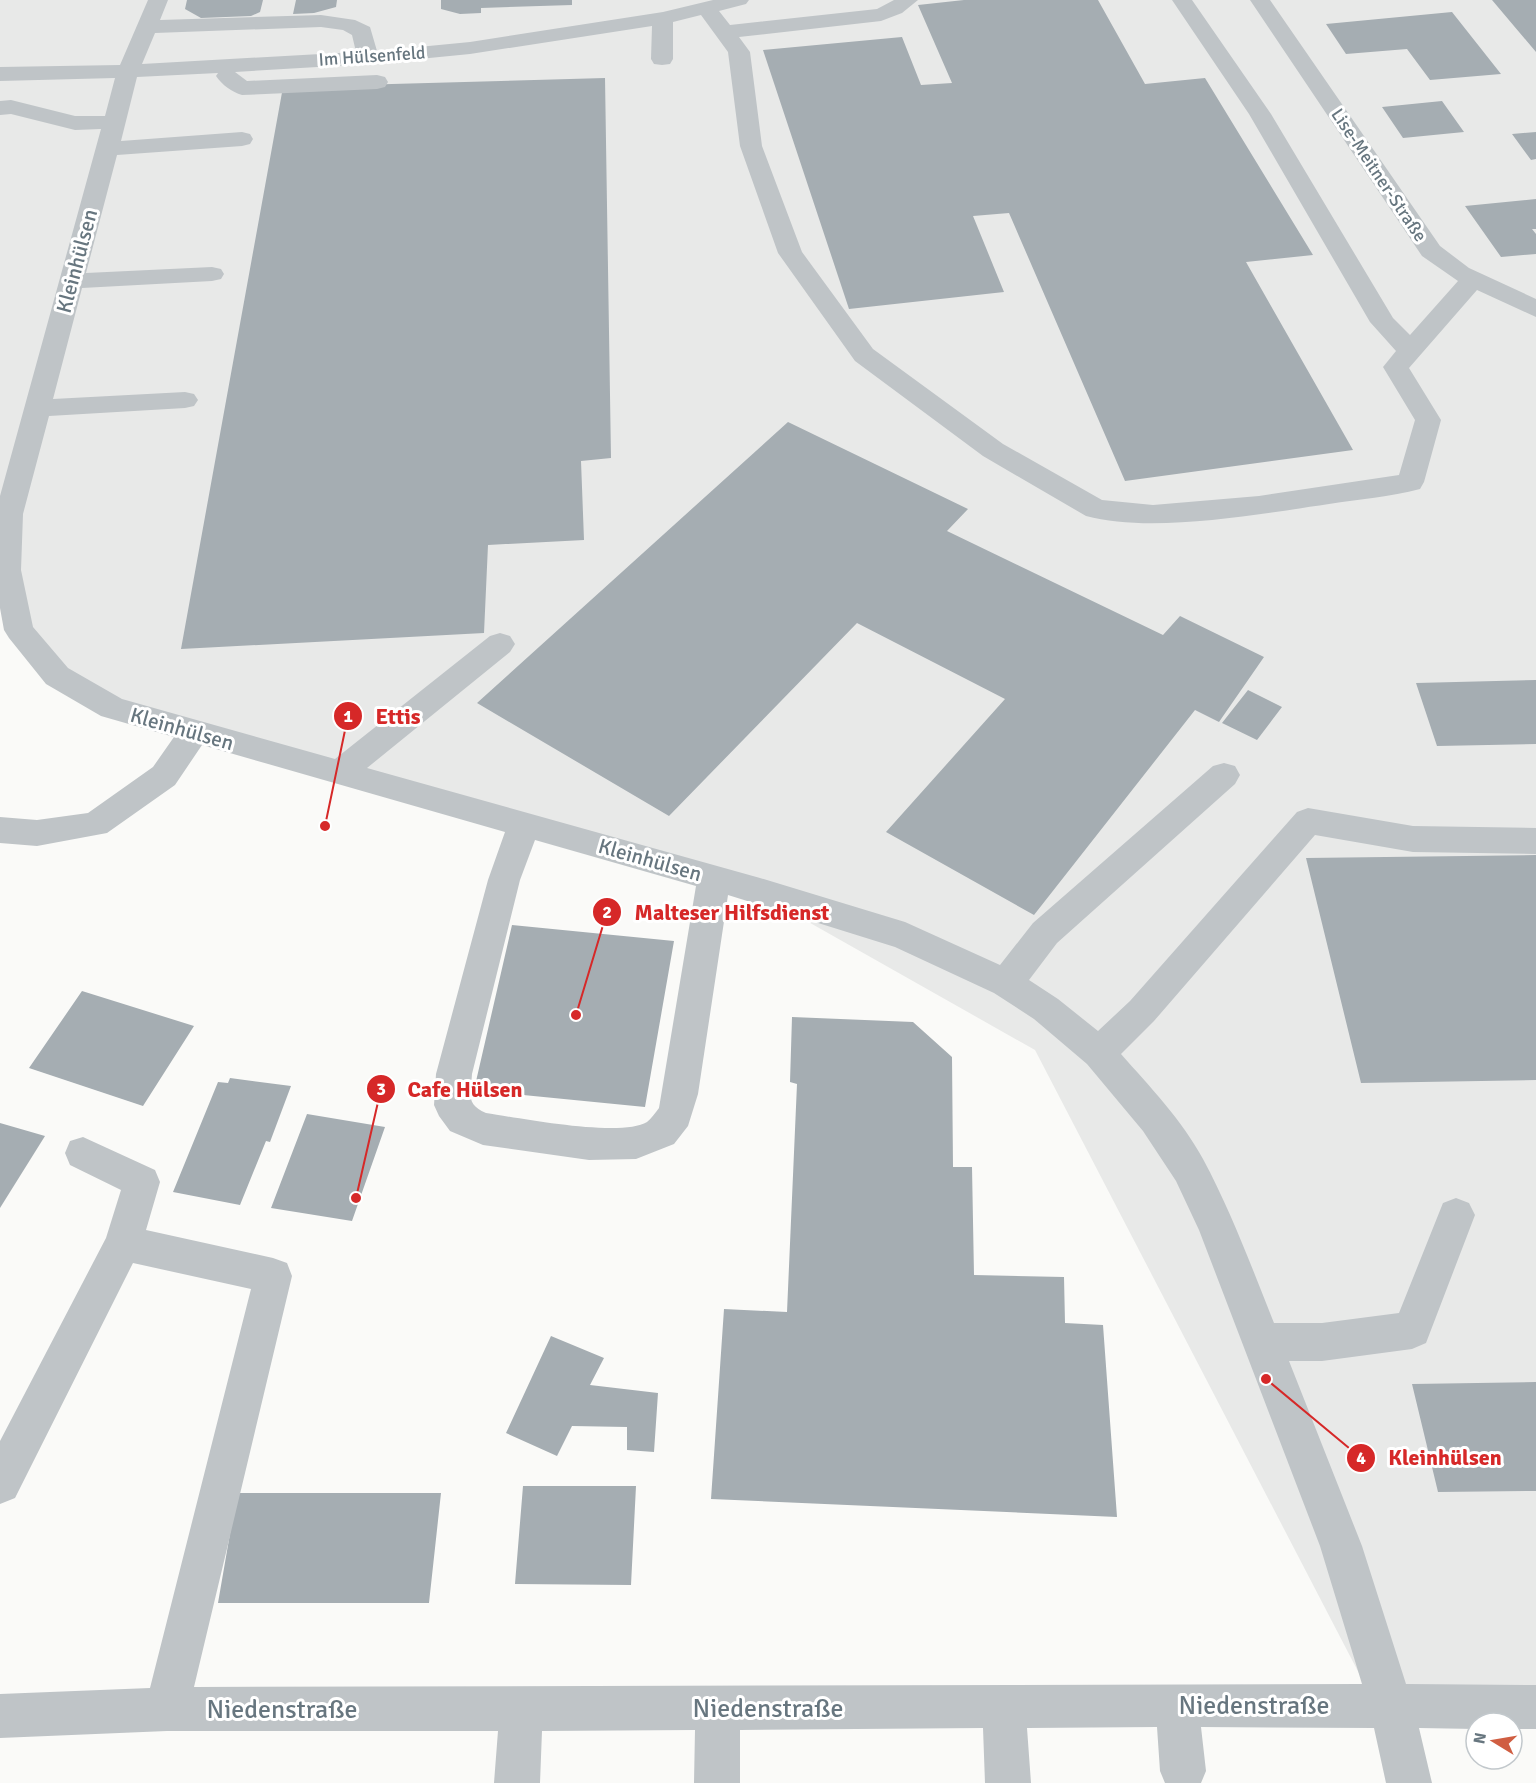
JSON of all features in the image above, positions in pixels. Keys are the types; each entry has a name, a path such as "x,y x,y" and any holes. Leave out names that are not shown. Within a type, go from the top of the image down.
{"street":[{"name":"Kleinhülsen","path":"158,0 128,71 9,514 6,594 19,630 57,676 112,708 714,878 905,936 1006,983 1047,1009 1099,1053 1156,1119 1189,1169 1217,1227 1341,1546 1391,1705 1409,1783"},
{"path":"626,0 630,23"},
{"name":"Im Hülsenfeld","path":"0,74 128,71 369,58 470,48 663,18 739,0"},
{"path":"724,32 881,15 908,0"},
{"path":"1182,0 1260,114 1383,322 1410,351"},
{"name":"Lise-Meitner-Straße","path":"1260,0 1431,251 1473,279 1536,309"},
{"path":"706,8 739,52 751,146 790,253 864,356 993,450 1096,509 1153,514 1247,506 1410,482 1428,420 1396,367 1473,279"},
{"path":"662,60 663,18"},
{"path":"146,27 321,21 348,24 362,32 369,58"},
{"path":"215,66 242,87 377,82"},
{"path":"0,108 11,107 75,123 111,135 242,139"},
{"path":"72,281 212,274"},
{"path":"37,408 185,400"},
{"path":"339,773 501,644"},
{"path":"0,830 37,833 96,824 164,776 194,733"},
{"path":"1006,983 1046,933 1224,775"},
{"path":"1099,1053 1142,1011 1308,821 1413,839 1536,841"},
{"path":"524,825 504,880 454,1074 452,1105 463,1120 483,1129 589,1144 636,1143 661,1133 675,1115 680,1094 714,878"},
{"path":"0,1483 123,1243 142,1182 83,1153"},
{"path":"1263,1342 1322,1342 1412,1330 1456,1215"},
{"path":"123,1243 273,1276 167,1709"},
{"path":"1177,1705 1183,1771"},
{"name":"Niedenstraße","path":"0,1716 167,1709 521,1710 1177,1705 1536,1707"},
{"path":"1004,1706 1008,1783"},
{"path":"717,1783 718,1708"},
{"path":"517,1783 521,1710"}],"shaded area":[{"path":"0,0 1536,0 1536,1699 1376,1706 1035,1050 718,871 55,687 0,604"}],"building":[{"path":"187,0 263,0 260,12 251,16 201,18 185,9"},
{"path":"296,0 337,0 336,7 314,13 293,14"},
{"path":"441,0 572,0 572,5 481,8 481,13 460,14 441,9"},
{"path":"964,0 1098,0 1145,84 1205,78 1313,255 1246,262 1353,450 1125,481 1009,213 973,216 1004,292 849,309 763,50 902,37 921,85 952,83 918,5"},
{"path":"1492,0 1536,0 1536,52"},
{"path":"1452,12 1501,74 1430,80 1407,49 1346,54 1326,24"},
{"path":"605,78 611,458 581,461 584,540 488,545 484,633 181,649 283,87"},
{"path":"1442,101 1464,132 1403,138 1382,107"},
{"path":"1536,132 1536,159 1531,160 1512,134"},
{"path":"1536,199 1536,229 1532,229 1536,234 1536,254 1501,257 1465,206"},
{"path":"788,422 968,509 947,531 1163,635 1180,616 1264,657 1219,722 1195,710 1034,915 886,832 1005,699 857,623 669,816 477,703"},
{"path":"1536,680 1536,744 1437,746 1416,683"},
{"path":"1248,690 1282,707 1257,740 1222,723"},
{"path":"1536,855 1536,1080 1361,1083 1306,858"},
{"path":"512,925 674,941 645,1107 474,1090"},
{"path":"82,991 194,1026 143,1106 29,1068"},
{"path":"792,1017 913,1022 952,1057 953,1167 972,1167 974,1275 1064,1277 1065,1323 1103,1325 1117,1517 711,1499 724,1309 787,1312 797,1084 790,1082"},
{"path":"230,1078 291,1086 270,1142 266,1141 240,1205 173,1192 218,1082 228,1083"},
{"path":"307,1114 385,1127 352,1221 271,1208"},
{"path":"0,1123 45,1136 0,1208"},
{"path":"551,1336 604,1358 590,1385 658,1393 654,1452 627,1450 627,1427 572,1426 557,1456 506,1433"},
{"path":"1536,1382 1536,1491 1438,1492 1412,1384"},
{"path":"523,1486 636,1486 631,1585 515,1584"},
{"path":"237,1493 441,1493 429,1603 218,1603"}],"place":[{"name":"Ettis","path":"325,826"},
{"name":"Malteser Hilfsdienst","path":"576,1015"},
{"name":"Cafe Hülsen","path":"356,1198"},
{"name":"Kleinhülsen","path":"1266,1379"}]}
